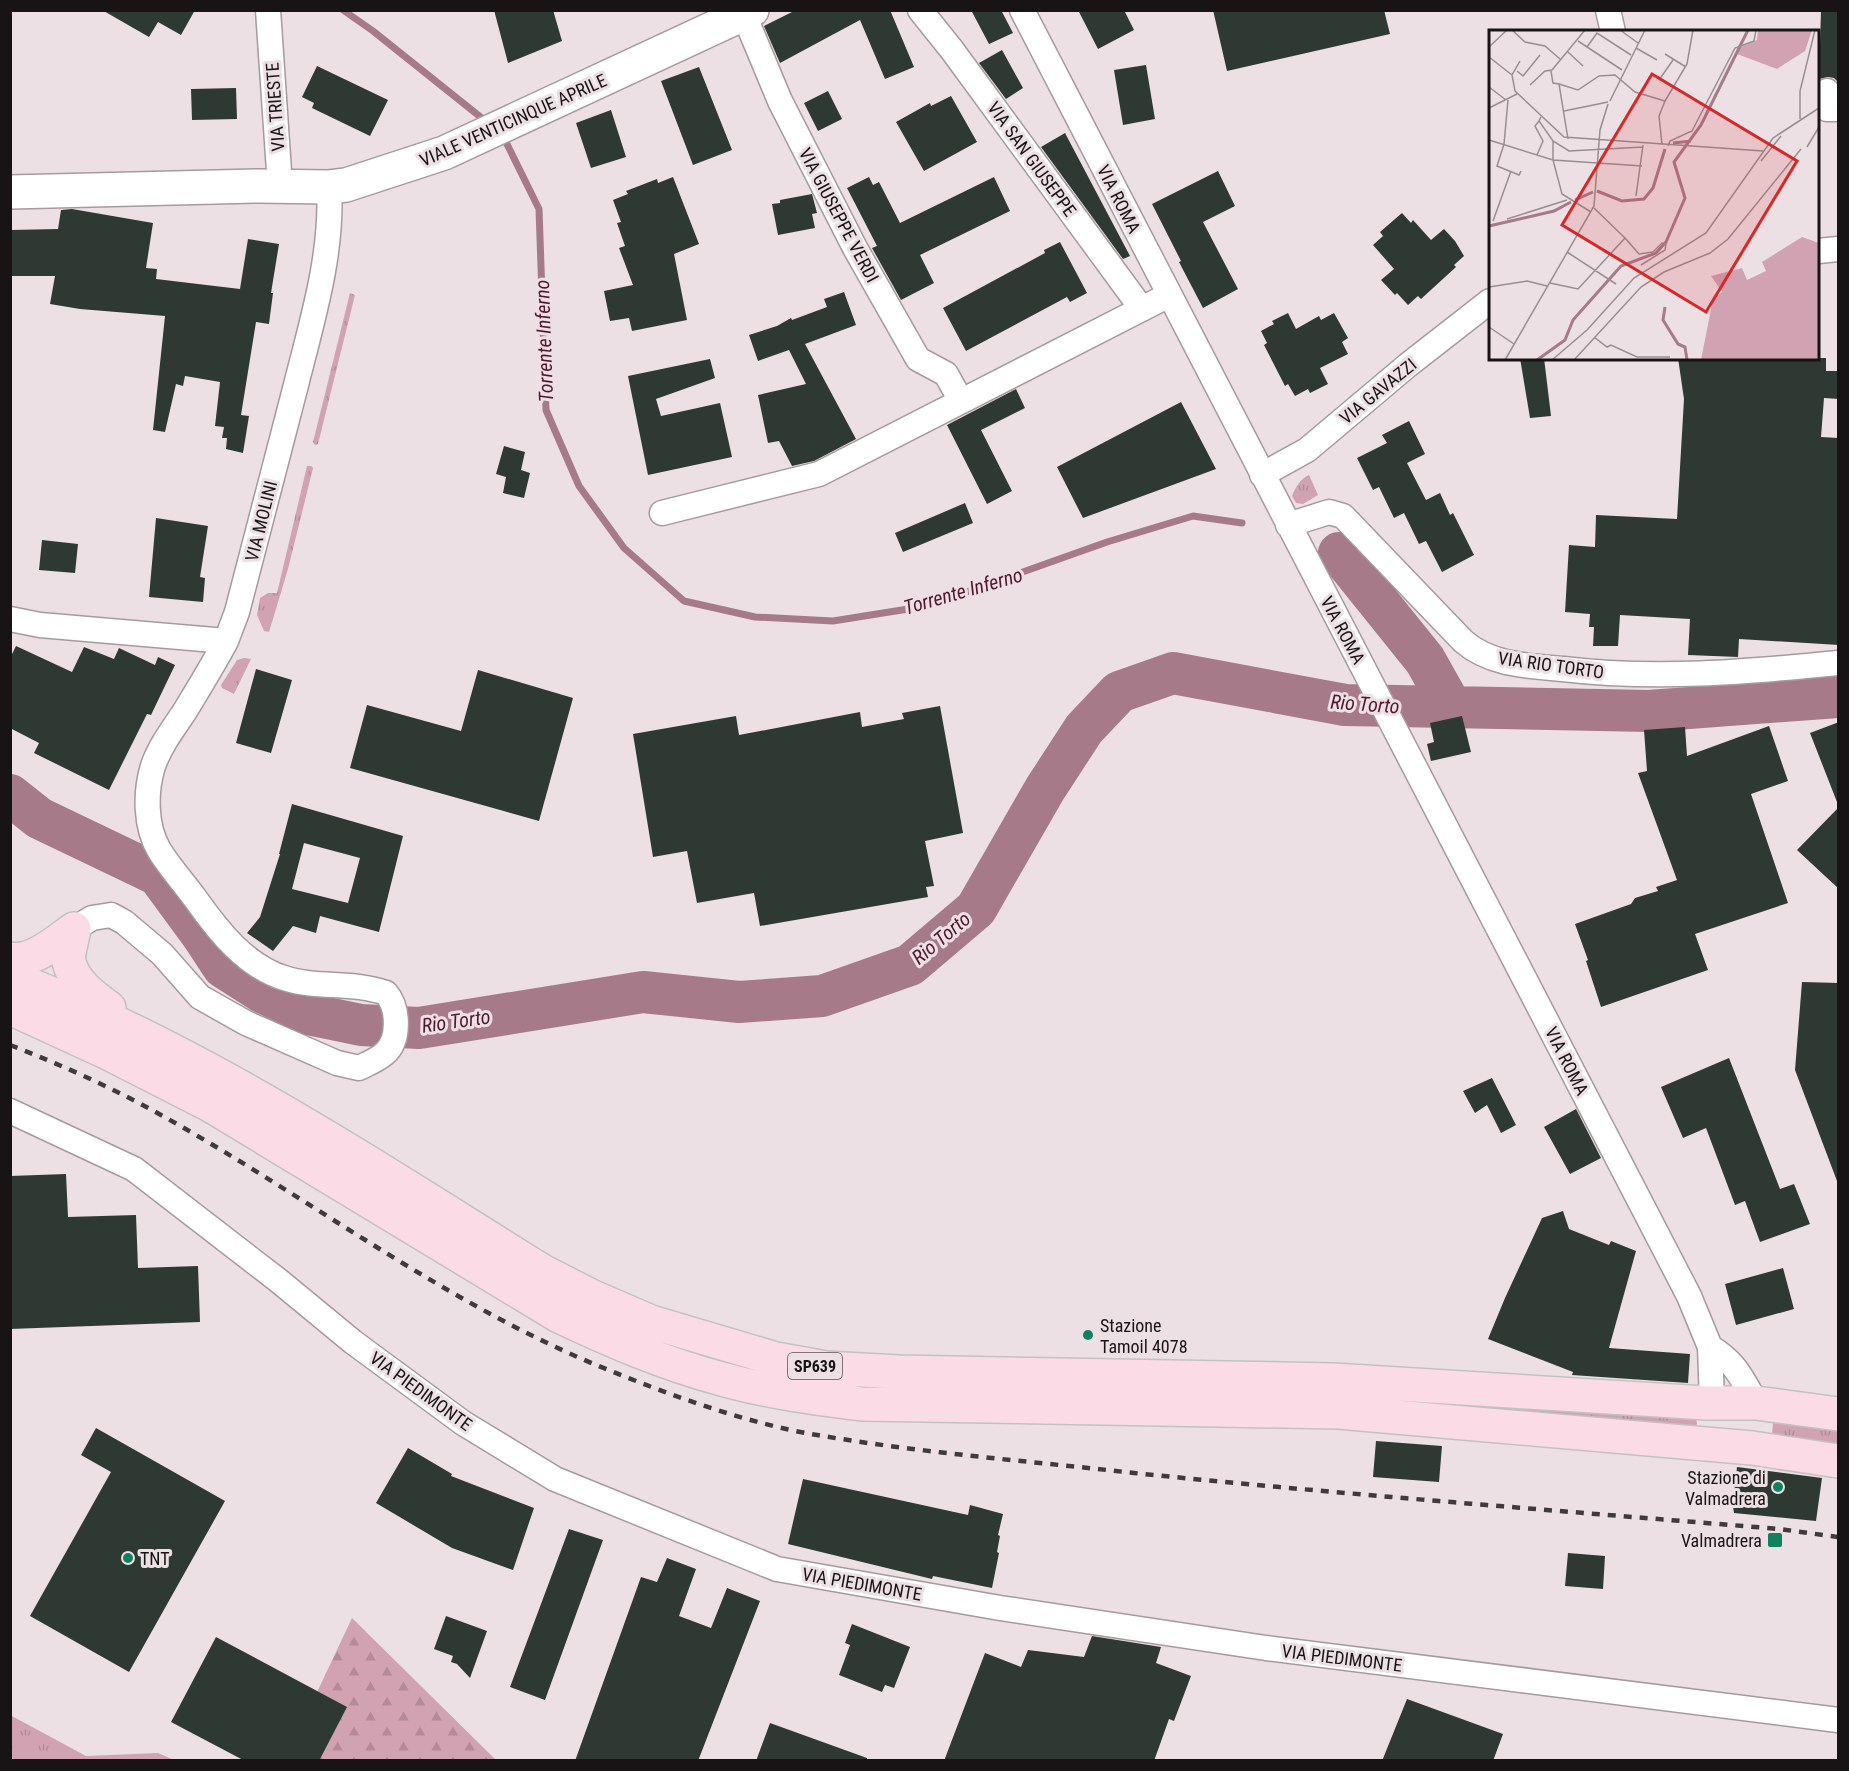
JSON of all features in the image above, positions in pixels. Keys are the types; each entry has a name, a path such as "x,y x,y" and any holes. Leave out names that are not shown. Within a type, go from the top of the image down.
{"main road":[{"name":"VIALE VENTICINQUE APRILE","path":"10,192 346,185 444,153 746,12"},
{"path":"10,958 15,960 35,955 74,929"},
{"path":"74,929 68,960 77,980 91,995 148,1038"},
{"name":"SP639","path":"10,977 60,996 225,1078 544,1272 593,1298 651,1322 776,1359 826,1368 898,1372 1333,1380 1706,1403 1756,1403 1839,1414"},
{"name":"SP639","path":"10,1008 108,1053 210,1105 559,1316 616,1343 722,1380 790,1394 862,1404 1338,1412 1752,1448 1839,1461"},
{"path":"1709,1446 1712,1402"}],"street":[{"name":"VIA SAN GIUSEPPE","path":"920,10 952,50 1142,309"},
{"name":"VIA ROMA","path":"1022,10 1684,1285 1710,1347 1712,1402"},
{"path":"1608,10 1613,30"},
{"name":"VIA GIUSEPPE VERDI","path":"746,12 780,101 855,248 918,359 946,374 961,401"},
{"name":"VIA TRIESTE","path":"269,19 280,186"},
{"name":"VIA MOLINI","path":"74,929 92,918 111,915 124,922 162,954 200,997 246,1023 337,1063 359,1068 386,1053 393,1041 395,1008 386,993 372,987 315,983 284,978 256,965 219,931 158,849 148,821 148,794 153,767 161,748 210,671 226,641 237,612 314,312 331,217 329,187"},
{"path":"1819,251 1839,249"},
{"path":"662,513 819,474 1170,295"},
{"name":"VIA GAVAZZI","path":"1262,475 1307,450 1408,365 1489,303"},
{"name":"VIA RIO TORTO","path":"1288,525 1329,512 1343,516 1463,641 1482,655 1504,661 1574,671 1636,675 1758,671 1839,663"},
{"path":"10,619 40,625 226,641"},
{"name":"VIA PIEDIMONTE","path":"10,1111 134,1169 362,1349 463,1423 555,1479 777,1569 1000,1608 1266,1648 1839,1720"},
{"name":"VIA ROMA","path":"1710,1347 1726,1357 1735,1367 1756,1403"}],"green space":[{"path":"350,293 355,295 318,444 315,445 313,442"},
{"path":"307,466 313,468 288,569 269,632 264,631 257,615 260,598 268,593 277,593"},
{"path":"1309,475 1318,495 1303,504 1296,503 1292,496 1293,493 1300,481"},
{"path":"251,659 234,694 222,688 221,685 237,660"},
{"path":"657,1341 1257,1388 1696,1418 1697,1424 1695,1427 1680,1428 1392,1400 877,1389 767,1374"},
{"path":"1773,1422 1838,1430 1838,1443 1772,1437"},
{"path":"352,1618 496,1760 285,1760"},
{"path":"10,1715 86,1756 158,1753 174,1760 11,1760"}],"building":[{"path":"102,10 195,10 181,35 158,22 149,37"},
{"path":"494,10 553,10 562,41 508,63"},
{"path":"796,10 890,10 914,67 885,79 860,20 780,63 764,26"},
{"path":"971,10 1001,10 1013,33 989,44"},
{"path":"1078,10 1124,10 1134,30 1098,49"},
{"path":"1213,10 1384,10 1390,34 1227,71"},
{"path":"1821,10 1839,10 1839,83 1834,78 1819,79"},
{"path":"1002,50 1023,88 1006,99 979,63"},
{"path":"1146,65 1155,119 1123,125 1114,70"},
{"path":"317,66 388,100 370,136 312,108 314,103 302,97"},
{"path":"699,67 732,150 693,165 661,81"},
{"path":"236,88 237,119 192,120 191,89"},
{"path":"828,91 842,119 818,131 804,103"},
{"path":"951,96 977,142 924,171 896,122 930,103 931,106"},
{"path":"611,110 626,157 591,168 576,123"},
{"path":"1065,133 1130,256 1123,259 1041,147"},
{"path":"1218,171 1235,206 1203,222 1238,289 1203,308 1152,204"},
{"path":"673,177 699,244 674,254 687,320 632,331 629,318 610,321 604,291 633,285 619,248 625,246 617,223 621,222 613,200 628,194 626,191 657,179 658,183"},
{"path":"869,177 873,185 879,182 900,223 994,177 1010,211 920,255 934,283 901,300 872,248 877,246 847,188"},
{"path":"812,194 817,213 812,214 815,228 778,235 772,204 780,203 780,200"},
{"path":"72,209 153,223 146,268 157,269 156,279 240,289 248,239 279,244 271,293 273,293 269,324 256,322 241,415 249,416 243,453 226,449 227,438 222,438 224,427 215,426 220,382 185,376 183,386 176,384 165,432 153,430 165,316 80,309 50,304 55,276 10,276 10,230 58,229 61,210"},
{"path":"1402,213 1411,223 1413,220 1431,240 1444,229 1464,256 1454,265 1456,267 1421,299 1418,296 1408,305 1381,280 1394,269 1373,245 1383,236 1380,232"},
{"path":"1060,242 1087,293 1070,302 1067,297 966,351 943,308 1045,253 1044,250"},
{"path":"844,292 856,325 805,344 856,439 814,461 792,466 779,441 768,443 758,395 806,384 789,350 758,361 749,335 777,326 791,318 792,320 827,307 824,299"},
{"path":"1288,313 1296,329 1319,316 1321,320 1334,313 1348,338 1342,342 1348,354 1320,368 1328,384 1310,393 1308,389 1295,396 1288,384 1285,386 1264,345 1267,343 1261,331 1274,324 1272,321"},
{"path":"1819,358 1826,358 1826,371 1839,371 1839,399 1824,398 1821,437 1839,438 1839,645 1739,639 1738,657 1688,655 1690,619 1620,615 1618,646 1593,646 1594,627 1589,627 1590,614 1565,612 1569,545 1595,547 1596,515 1677,519 1684,399 1678,360 1819,360"},
{"path":"710,359 715,378 656,399 661,416 720,403 732,457 648,475 628,376"},
{"path":"1520,360 1544,360 1551,416 1530,418"},
{"path":"1016,389 1025,408 981,430 1012,491 987,504 947,425"},
{"path":"1181,402 1216,469 1083,518 1057,467"},
{"path":"1409,421 1425,454 1407,463 1426,500 1440,493 1450,515 1453,513 1474,555 1442,572 1426,541 1419,544 1404,513 1394,518 1379,487 1373,490 1357,458 1387,443 1382,435"},
{"path":"504,446 525,452 521,470 530,473 524,498 503,493 506,477 496,474"},
{"path":"965,503 973,523 903,552 895,533"},
{"path":"156,518 208,526 200,577 205,578 203,602 149,597"},
{"path":"42,540 78,544 75,573 39,570"},
{"path":"16,646 72,672 84,647 114,659 119,648 155,665 158,657 175,665 151,715 147,714 109,790 34,753 39,743 10,728 10,658"},
{"path":"256,669 292,680 271,753 236,743"},
{"path":"478,670 573,698 539,821 350,768 367,705 461,731"},
{"path":"940,706 963,833 925,841 934,886 926,887 928,897 760,926 754,893 697,903 687,851 653,857 633,734 736,716 739,735 860,712 862,727 904,719 902,713"},
{"path":"1462,716 1471,752 1431,761 1427,744 1434,742 1430,723"},
{"path":"1839,722 1839,801 1837,802 1810,733"},
{"path":"1769,726 1788,781 1751,794 1788,903 1695,934 1708,970 1601,1007 1575,924 1631,904 1635,898 1658,891 1656,887 1677,880 1638,773 1647,771 1644,730 1685,727 1687,756"},
{"path":"292,804 403,836 379,932 320,916 316,933 293,926 273,951 247,933 260,917","holes":["304,843 360,858 348,903 292,889"]},
{"path":"1839,807 1839,889 1797,850"},
{"path":"1802,982 1839,983 1839,1180 1837,1181 1795,1070"},
{"path":"1729,1058 1780,1189 1794,1184 1810,1224 1760,1242 1745,1201 1735,1205 1706,1128 1683,1138 1661,1087"},
{"path":"1492,1078 1516,1125 1501,1133 1487,1105 1475,1113 1463,1091"},
{"path":"1576,1109 1601,1158 1570,1174 1544,1127"},
{"path":"66,1174 68,1217 136,1215 138,1268 198,1266 200,1322 10,1329 10,1176"},
{"path":"1563,1211 1569,1229 1609,1245 1611,1241 1636,1251 1609,1348 1690,1354 1688,1383 1572,1375 1573,1372 1488,1339 1542,1218"},
{"path":"1783,1268 1794,1309 1736,1325 1725,1284"},
{"name":"TNT","path":"96,1428 225,1501 129,1672 30,1616 111,1472 81,1455"},
{"path":"1376,1441 1442,1446 1439,1482 1373,1477"},
{"path":"408,1448 452,1474 451,1476 534,1508 513,1570 452,1548 376,1503"},
{"name":"Stazione di Valmadrera","path":"1737,1467 1822,1478 1816,1521 1734,1513 1731,1494 1734,1494"},
{"path":"803,1479 968,1515 970,1505 1003,1514 998,1535 1000,1536 997,1552 999,1553 992,1588 933,1576 932,1579 788,1544"},
{"path":"569,1529 603,1540 545,1700 510,1687"},
{"path":"1568,1553 1605,1556 1603,1589 1565,1586"},
{"path":"667,1558 696,1569 679,1616 711,1628 727,1588 760,1601 698,1761 575,1761 641,1577 657,1582"},
{"path":"446,1616 487,1631 470,1678 457,1664 451,1662 453,1656 434,1649"},
{"path":"852,1624 910,1647 894,1688 885,1685 882,1692 839,1675 850,1645 845,1643"},
{"path":"1092,1636 1161,1647 1156,1663 1191,1676 1174,1721 1169,1719 1154,1761 944,1761 985,1653 1021,1667 1028,1650 1084,1657"},
{"path":"216,1637 347,1707 319,1761 245,1761 171,1722"},
{"path":"1407,1699 1503,1734 1493,1761 1382,1761"},
{"path":"770,1723 867,1758 867,1761 756,1761"}],"waterway":[{"name":"Torrente Inferno","path":"343,10 373,31 488,123"},
{"name":"Torrente Inferno","path":"503,136 539,209 546,410 579,486 624,548 684,601 755,617 833,621 927,606 1107,542 1193,516 1242,523"},
{"name":"Torrente Inferno","path":"1339,553 1425,660 1452,708"},
{"name":"Rio Torto","path":"10,795 39,818 158,875 223,967 262,992 308,1014 361,1025 419,1028 643,992 739,1002 822,996 910,965 976,909 1045,789 1084,729 1119,692 1173,673 1345,705 1649,711 1838,697"}],"railway":[{"path":"10,1045 75,1072 139,1103 256,1171 429,1279 549,1344 661,1390 713,1409 766,1424 817,1435 896,1447 1134,1473 1376,1496 1779,1529 1838,1537"}],"place":[{"name":"Stazione Tamoil 4078","path":"1088,1335"},
{"name":"Stazione di Valmadrera","path":"1778,1487"},
{"name":"Valmadrera","path":"1775,1540"},
{"name":"TNT","path":"128,1558"}]}
